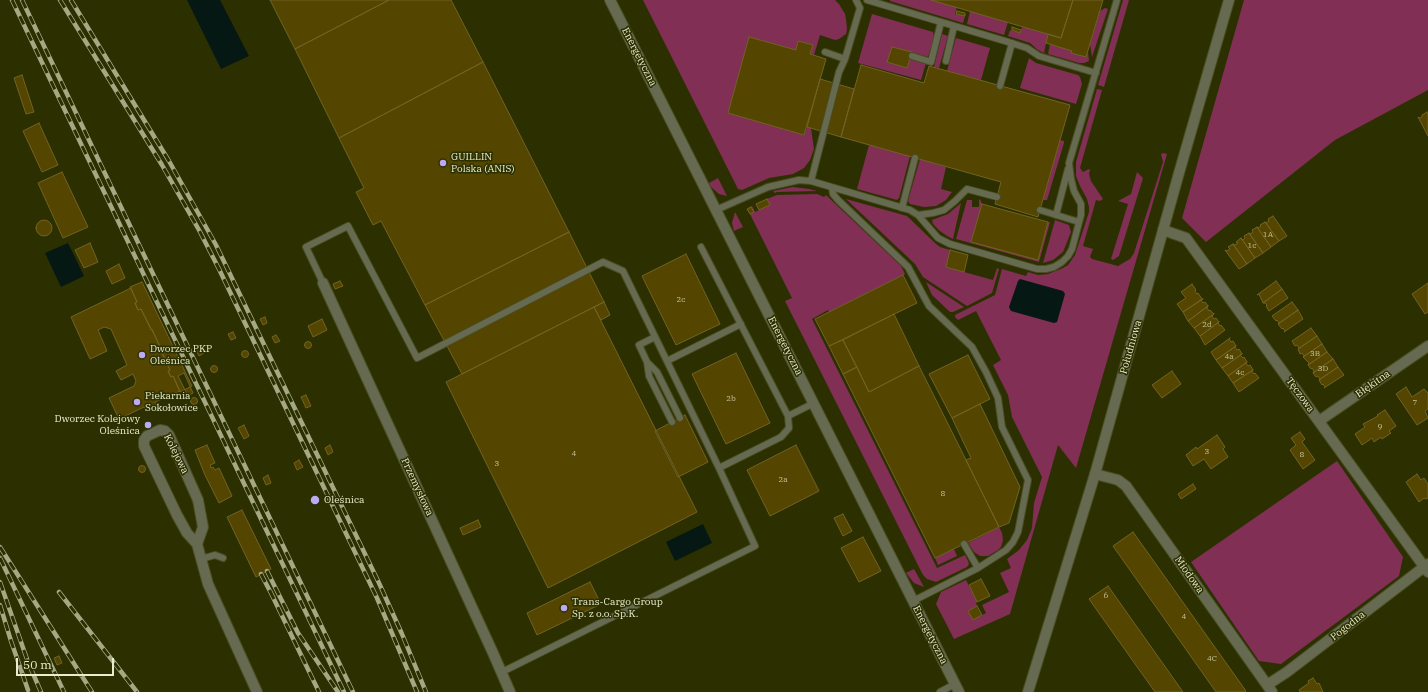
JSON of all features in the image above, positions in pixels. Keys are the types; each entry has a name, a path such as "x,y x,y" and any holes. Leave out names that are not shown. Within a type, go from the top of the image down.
{"street":[{"name":"Energetyczna","path":"610,0 957,688"},
{"name":"Południowa","path":"1028,692 1095,474 1229,0"},
{"name":"Tęczowa","path":"1163,230 1186,238 1427,568"},
{"name":"Przemysłowa","path":"323,283 510,692"},
{"name":"Błękitna","path":"1319,422 1428,346"},
{"name":"Kolejowa","path":"197,544 203,527 198,500 169,435 165,431 160,430 146,436 144,446 177,516 187,533 197,544 208,584 257,692"},
{"name":"Miodowa","path":"1095,474 1118,480 1126,486 1269,688"},
{"name":"Pogodna","path":"1269,688 1287,672 1427,568"}],"lane":[{"path":"811,181 839,72 845,59 860,8 856,0"},
{"path":"867,0 1012,43 1027,48 1039,56 1096,73"},
{"path":"1056,215 1117,0"},
{"path":"912,56 931,62 941,22"},
{"path":"946,61 954,26"},
{"path":"1000,86 1012,43"},
{"path":"825,52 845,59"},
{"path":"902,208 915,158"},
{"path":"716,210 768,187 799,180 811,181 910,210 918,216 938,238 950,244 1037,269 1046,269 1058,265 1068,256 1072,249 1081,215 1081,204 1074,191 1071,179 1070,163"},
{"path":"832,188 833,194 838,200 908,267 929,306 972,347 998,398 1002,427 1028,480 1018,532 1013,542 1001,554 978,568 913,601"},
{"path":"918,216 944,210 967,189 996,197"},
{"path":"1040,210 1079,222"},
{"path":"323,283 306,247 348,226 417,358 603,262 623,271 719,468 755,546 502,672"},
{"path":"701,247 788,416 788,428 781,437 719,468"},
{"path":"667,361 741,324"},
{"path":"655,337 639,345 647,362 649,376 672,422"},
{"path":"647,362 657,372 680,418"},
{"path":"788,416 814,403"},
{"path":"964,544 978,568"},
{"path":"201,559 215,555 223,558"},
{"path":"940,692 957,688"}],"shaded area":[{"path":"187,0 220,0 249,56 221,69"},
{"path":"643,0 835,0 839,4 845,14 847,29 846,34 835,40 820,35 814,55 810,54 813,45 798,41 796,50 749,37 728,113 804,135 807,127 811,128 814,149 810,160 804,168 793,174 769,178 742,190 738,189"},
{"path":"890,0 931,0 957,7 955,14 965,16 963,23"},
{"path":"1123,0 1129,0 1104,87 1098,85"},
{"path":"1244,0 1428,0 1428,90 1335,140 1206,242 1182,218"},
{"path":"1105,8 1108,9 1092,57 1090,44 1100,11"},
{"path":"970,11 1008,22 1004,35 967,24"},
{"path":"872,14 933,32 934,38 928,57 892,47 887,62 907,68 910,59 926,63 921,80 858,63"},
{"path":"1022,27 1048,34 1044,53 1030,43 1008,36 1010,30 1020,33"},
{"path":"942,34 948,36 939,68 934,67"},
{"path":"956,38 990,48 981,80 947,71"},
{"path":"1050,44 1086,57 1088,52 1089,61 1079,63 1048,54"},
{"path":"1029,58 1036,63 1078,75 1082,84 1076,104 1020,88"},
{"path":"1097,89 1102,90 1080,168 1083,172 1089,169 1090,170 1089,174 1091,181 1103,199 1100,201 1096,200 1083,246 1093,249 1090,257 1092,259 1118,266 1130,259 1134,253 1163,162 1161,154 1167,154 1076,468 1058,445 1010,614 954,639 936,604 941,592 966,580 977,602 977,606 968,611 973,620 986,613 982,605 1009,592 1000,573 1011,568 1007,559 1019,550 1027,540 1032,528 1034,503 1042,477 1012,417 1008,395 993,365 1001,360 976,311 958,320 955,315 995,295 1002,269 1026,276 1028,272 1038,275 1048,274 1068,265 1075,255 1089,212 1087,199 1076,176 1076,162"},
{"path":"1060,140 1064,141 1064,143 1047,200 1043,200"},
{"path":"869,145 910,156 899,198 897,200 857,189"},
{"path":"920,159 946,167 941,189 952,192 946,200 936,206 924,207 910,204 908,201"},
{"path":"1137,172 1143,178 1119,256 1113,260 1111,259 1128,204 1118,201 1131,194"},
{"path":"718,178 727,196 719,194 710,186 709,183"},
{"path":"793,187 817,191 775,193 773,191"},
{"path":"817,194 824,197 826,195 901,266 905,274 812,319 937,568 965,555 968,561 969,564 967,567 936,582 927,579 923,575 785,301 792,298 750,214 754,212 751,207 752,206 755,212 770,205 767,199 777,195"},
{"path":"846,199 907,216 940,247 950,250 946,267 993,280 997,268 999,269 992,293 967,306 923,277 915,264"},
{"path":"979,199 982,204 971,242 1038,260 1048,222 1050,222 1039,262 956,239 967,200 972,200 972,207 979,207"},
{"path":"961,203 953,239 940,231 933,224 932,220 948,214"},
{"path":"735,212 743,227 734,231 732,223"},
{"path":"1055,220 1069,225 1071,232 1063,252 1053,260 1043,263"},
{"path":"68,243 84,276 61,287 45,253"},
{"path":"1020,279 1063,291 1065,294 1057,322 1054,323 1011,311 1009,307"},
{"path":"926,282 964,307 950,312 932,295"},
{"path":"1337,461 1403,557 1399,576 1281,664 1259,661 1191,562"},
{"path":"703,524 712,543 675,561 666,542"},
{"path":"999,527 1003,540 1001,547 998,550 988,556 980,556 974,552 968,543"},
{"path":"954,549 957,556 938,565 935,558"},
{"path":"914,569 924,587 914,583 906,573"}],"building":[{"path":"270,0 389,0 295,49"},
{"path":"389,0 451,0 483,62 339,138 295,49"},
{"path":"931,0 1073,0 1061,38"},
{"path":"1073,0 1103,0 1086,57 1046,43 1048,34 1061,38"},
{"path":"957,11 965,13 965,16 956,14"},
{"path":"1012,27 1021,30 1020,33 1012,30"},
{"path":"749,37 796,50 798,41 813,45 810,54 826,59 804,135 728,113"},
{"path":"892,47 912,52 907,68 887,62"},
{"name":"GUILLIN Polska (ANIS)","path":"483,62 569,232 425,305 381,221 373,225 356,192 364,188 339,138"},
{"path":"861,65 924,83 929,66 1070,105 1038,217 995,204 1001,182 841,137"},
{"path":"22,75 34,112 26,114 14,78"},
{"path":"820,79 854,89 841,137 807,127"},
{"path":"1427,112 1428,136 1418,117 1422,117 1422,115"},
{"path":"39,123 58,165 42,172 23,131"},
{"path":"62,172 88,227 63,238 38,183"},
{"path":"767,199 770,205 759,210 756,204"},
{"path":"982,204 1048,222 1038,260 971,242"},
{"path":"751,207 754,212 750,214 747,209"},
{"path":"1273,216 1287,236 1279,241 1265,222 1266,223 1269,221 1268,219"},
{"path":"41,220 47,220 52,225 50,234 47,236 41,236 36,231 36,225"},
{"path":"1265,222 1279,241 1271,247 1257,227 1258,228"},
{"path":"1257,227 1271,247 1263,253 1249,233 1250,234 1253,232 1252,230"},
{"path":"569,232 604,302 462,374 425,305"},
{"path":"1249,233 1263,253 1255,258 1241,238 1243,240 1245,238 1244,236"},
{"path":"1241,238 1255,258 1247,264 1233,244 1235,245 1238,243 1236,242"},
{"path":"90,243 98,262 84,268 75,250"},
{"path":"1233,244 1247,264 1239,269 1225,250 1227,251 1230,249 1228,247"},
{"path":"950,250 968,255 964,272 946,267"},
{"path":"686,254 720,324 676,345 642,276"},
{"path":"119,264 125,278 112,284 106,271"},
{"path":"903,275 917,303 829,346 815,319"},
{"path":"340,281 343,286 335,289 333,284"},
{"path":"1276,281 1282,289 1263,303 1259,294 1257,295"},
{"path":"142,282 192,386 180,392 173,376 171,377 168,371 170,370 152,329 151,330 141,309 138,310 135,303 137,302 130,287"},
{"path":"1428,283 1428,312 1425,314 1412,294"},
{"path":"1192,284 1197,294 1198,293 1202,299 1183,312 1177,304 1186,298 1181,292"},
{"name":"Dworzec PKP Oleśnica","path":"131,288 137,302 135,303 138,310 141,309 161,348 160,349 170,370 168,371 171,377 173,376 180,391 155,402 157,407 147,412 144,407 119,419 109,398 134,386 136,381 133,374 121,380 116,371 127,365 111,329 104,327 98,330 107,351 90,359 71,317"},
{"path":"1282,289 1288,298 1269,311 1266,306 1267,305 1263,303"},
{"path":"1201,300 1208,306 1188,321 1183,312"},
{"path":"604,302 610,315 601,320 594,307"},
{"path":"1292,302 1298,310 1278,324 1279,323 1277,320 1276,321 1272,316"},
{"path":"1208,306 1207,308 1209,311 1210,310 1214,314 1194,328 1188,321"},
{"path":"594,307 697,512 548,588 446,382"},
{"path":"1298,310 1303,319 1284,332 1285,331 1283,328 1282,329 1278,324"},
{"path":"894,314 919,366 869,392 843,340"},
{"path":"1214,314 1212,316 1219,322 1200,336 1194,328"},
{"path":"265,317 267,323 263,325 260,319"},
{"path":"322,319 327,330 313,337 308,326"},
{"path":"1219,322 1218,323 1220,326 1221,325 1225,330 1205,345 1200,336"},
{"path":"1311,328 1317,336 1298,349 1299,348 1297,345 1295,346 1292,341"},
{"path":"233,332 236,338 231,340 228,334"},
{"path":"276,335 280,341 275,343 272,337"},
{"path":"1317,336 1322,344 1303,357 1304,356 1302,353 1300,354 1298,349"},
{"path":"1230,338 1229,339 1231,342 1233,341 1236,346 1216,360 1211,352"},
{"path":"843,340 857,367 843,374 829,346"},
{"path":"308,342 311,345 308,348 305,345"},
{"path":"1322,344 1327,352 1308,365 1309,363 1303,357"},
{"path":"1236,346 1235,347 1237,350 1239,349 1242,354 1222,368 1216,360"},
{"path":"201,347 204,353 199,356 196,350"},
{"path":"245,351 248,354 245,357 242,354"},
{"path":"1327,352 1333,359 1313,373 1314,371 1308,365"},
{"path":"736,353 770,423 726,444 692,374"},
{"path":"968,355 990,399 952,418 929,374"},
{"path":"1240,355 1243,358 1244,357 1247,362 1228,376 1222,368"},
{"path":"1333,359 1338,367 1319,380 1320,379 1318,376 1316,377 1313,373"},
{"path":"1247,362 1246,363 1248,366 1250,365 1253,370 1233,383 1228,376"},
{"path":"214,366 217,369 214,372 211,369"},
{"path":"919,366 999,527 935,558 843,374 857,367 869,392"},
{"path":"1338,367 1344,375 1324,388 1325,387 1319,380"},
{"path":"1253,370 1252,371 1254,374 1255,373 1259,378 1239,392 1233,383"},
{"path":"1172,371 1181,384 1162,398 1152,385"},
{"path":"184,373 193,393 188,396 178,376"},
{"path":"1406,387 1412,397 1424,389 1428,393 1428,409 1425,411 1428,418 1417,425 1396,394"},
{"path":"306,395 311,406 306,408 301,397"},
{"path":"194,398 197,401 194,404 191,401"},
{"path":"980,404 1020,487 1009,523 999,527 966,460 971,458 952,418"},
{"path":"1385,410 1396,426 1389,431 1391,433 1382,439 1381,437 1374,442 1372,438 1362,445 1355,434 1365,427 1363,424 1378,416 1377,415"},
{"path":"685,415 708,462 678,477 655,431"},
{"path":"244,425 249,436 244,439 238,428"},
{"path":"1300,432 1305,439 1302,442 1315,460 1303,469 1290,450 1296,445 1291,438"},
{"path":"1217,435 1225,447 1223,449 1228,457 1211,469 1204,459 1193,466 1186,455 1196,447 1197,449"},
{"path":"207,445 215,463 210,465 211,468 213,467 215,470 219,468 232,496 219,503 205,475 195,450"},
{"path":"330,445 333,452 328,455 325,448"},
{"path":"796,445 819,491 770,516 747,470"},
{"path":"299,460 303,467 297,470 294,463"},
{"path":"142,466 145,469 142,472 139,469"},
{"path":"1417,474 1421,480 1424,478 1428,484 1428,498 1424,498 1419,502 1406,482"},
{"path":"268,475 271,483 266,485 263,478"},
{"path":"1193,484 1196,489 1181,499 1178,494"},
{"path":"242,510 271,569 256,577 227,517"},
{"path":"843,514 852,531 843,536 834,518"},
{"path":"478,520 481,527 463,535 460,528"},
{"path":"1133,532 1246,691 1216,692 1113,546"},
{"path":"863,537 881,571 859,582 841,548"},
{"path":"981,579 990,596 977,602 969,585"},
{"name":"Trans-Cargo Group Sp. z o.o. Sp.K.","path":"590,582 601,604 537,635 527,613"},
{"path":"1108,586 1183,692 1155,692 1089,599"},
{"path":"977,606 982,615 973,620 968,611"},
{"path":"59,656 62,663 57,665 54,658"},
{"path":"1313,678 1317,684 1319,683 1323,692 1300,692 1299,690"}],"railway":[{"path":"12,0 344,692"},
{"path":"22,0 353,692"},
{"path":"60,0 162,165 199,230 377,598 417,692"},
{"path":"71,0 169,161 216,245 379,583 426,692"},
{"path":"0,547 92,692"},
{"path":"0,558 64,692"},
{"path":"267,571 298,633 338,692"},
{"path":"261,574 272,595"},
{"path":"0,582 28,662 41,692"},
{"path":"270,591 319,692"},
{"path":"59,592 137,692"},
{"path":"0,605 28,690"}],"place":[{"name":"GUILLIN Polska (ANIS)","path":"443,163"},
{"name":"Dworzec PKP Oleśnica","path":"142,355"},
{"name":"Piekarnia Sokołowice","path":"137,402"},
{"name":"Dworzec Kolejowy Oleśnica","path":"148,425"},
{"name":"Oleśnica","path":"315,500"},
{"name":"Trans-Cargo Group Sp. z o.o. Sp.K.","path":"564,608"}]}
